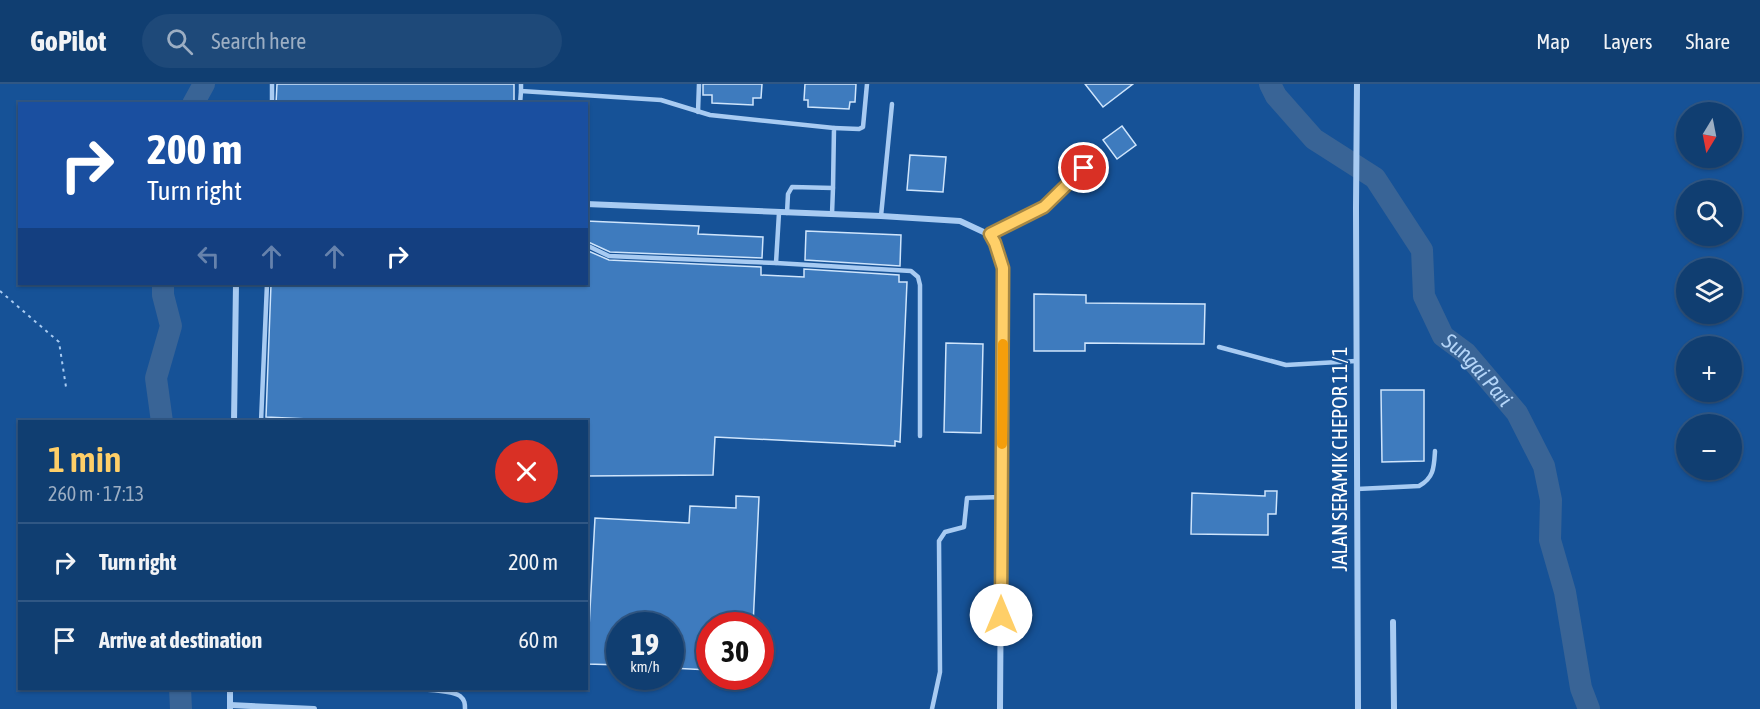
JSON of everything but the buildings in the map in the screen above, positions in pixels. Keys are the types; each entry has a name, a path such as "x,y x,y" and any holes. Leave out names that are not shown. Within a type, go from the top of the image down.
{"street":[{"name":"JALAN SERAMIK CHEPOR 11/1","path":"1357,84 1358,709"},
{"path":"588,204 960,221 990,234 1003,268 1000,709"},
{"path":"234,420 236,285"},
{"path":"1393,622 1394,709"},
{"path":"230,690 230,707 314,709"}],"lane":[{"path":"272,84 272,102"},
{"path":"520,102 521,84"},
{"path":"698,112 699,84"},
{"path":"521,90 661,100 674,102 698,112 859,129 863,127 867,84"},
{"path":"881,216 892,104"},
{"path":"832,214 834,128"},
{"path":"990,234 1044,207 1095,156"},
{"path":"787,213 788,194 792,187 833,188"},
{"path":"776,263 779,213"},
{"path":"588,246 609,255 911,271 918,277 920,285 920,436"},
{"path":"261,420 267,285"},
{"path":"1219,347 1286,365 1356,362"},
{"path":"1357,489 1419,486 1427,482 1433,473 1435,451"},
{"path":"932,709 940,672 939,541 945,532 964,527 967,498 1002,497"},
{"path":"424,690 454,693 462,697 465,709"}],"path":[{"path":"0,291 59,342 66,387"}],"waterway":[{"path":"194,102 204,84"},
{"name":"Sungai Pari","path":"1270,84 1276,96 1314,139 1375,178 1422,250 1424,296 1443,336 1466,353 1517,413 1544,466 1551,500 1550,540 1565,592 1581,688 1589,709"},
{"path":"162,420 156,378 171,326 163,295 163,285"},
{"path":"180,690 181,709"}],"slow traffic":[{"path":"1002,444 1003,344"}],"route":[{"path":"1001,615 1003,268 990,234 1044,207 1084,168"}]}
